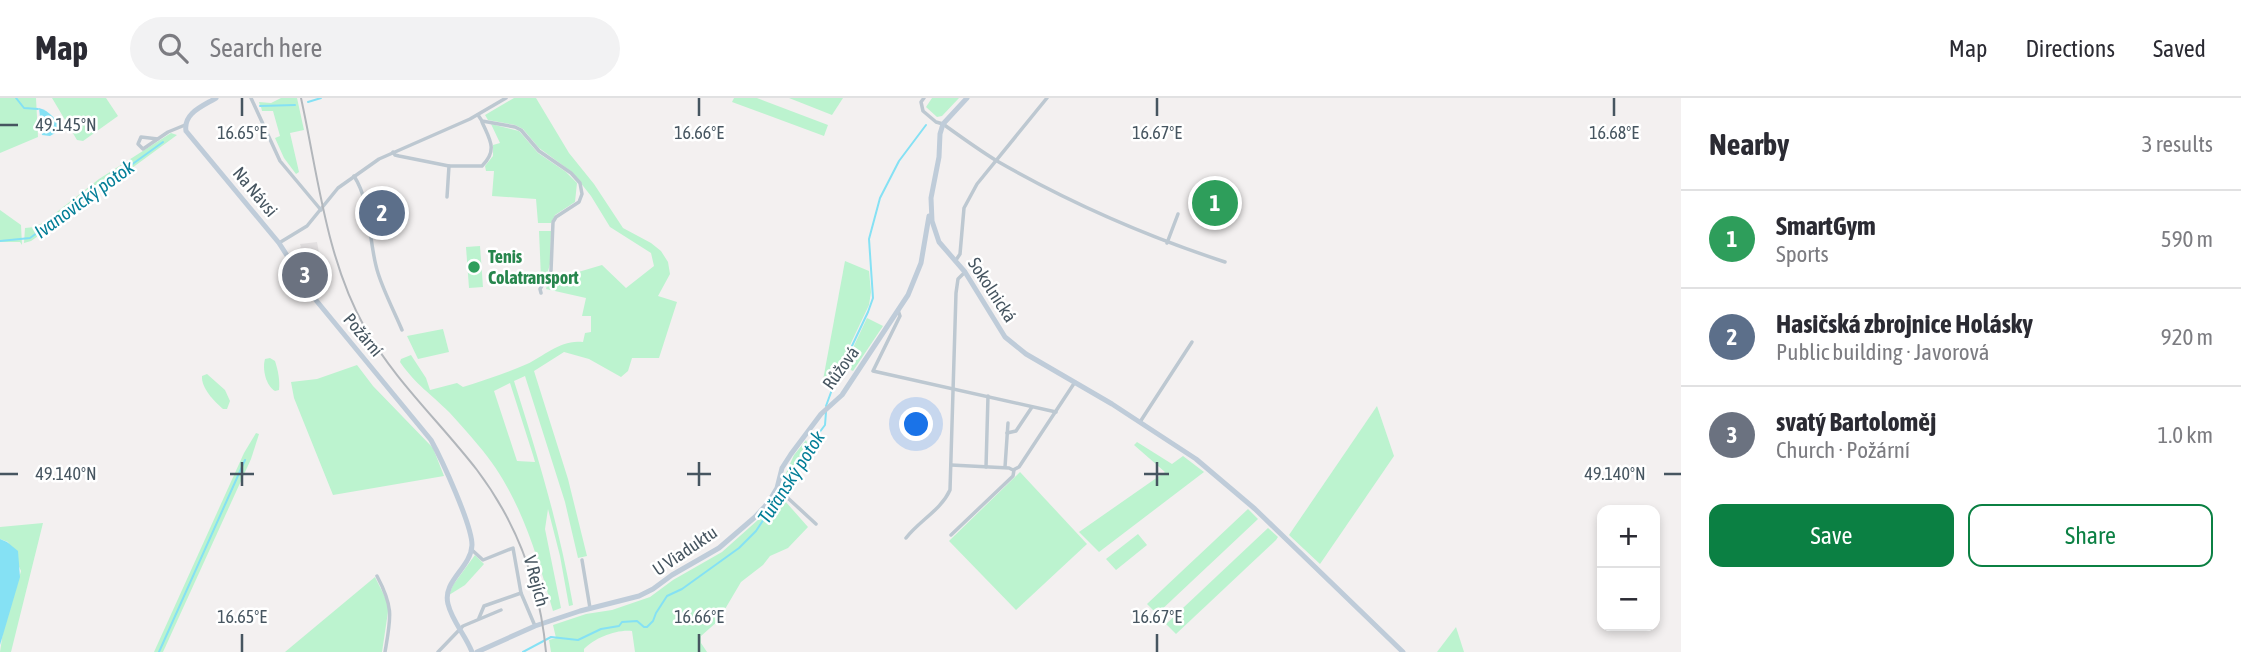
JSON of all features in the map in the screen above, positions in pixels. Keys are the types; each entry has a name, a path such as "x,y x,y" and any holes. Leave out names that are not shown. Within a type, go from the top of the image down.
{"street":[{"path":"158,139 141,137 138,144 144,149 185,125 189,116 216,98"},
{"path":"251,98 280,161 321,210"},
{"path":"279,243 307,226 338,188 354,176 393,152 478,115 506,98"},
{"path":"924,98 921,103 923,111 996,161 1110,219 1167,243 1225,262"},
{"path":"943,124 967,98"},
{"path":"956,260 960,253 964,208 976,184 1047,98"},
{"path":"393,152 399,156 449,166 482,166 492,149 478,115"},
{"path":"482,121 521,130 539,151 571,173 580,183 582,194 579,202 556,217 553,222 551,271 540,289 541,293"},
{"name":"Sokolnická","path":"943,124 931,210 937,236 965,272 1009,341 1196,459 1255,509 1403,652"},
{"name":"Na Návsi","path":"185,125 190,136 279,243"},
{"path":"447,197 449,166"},
{"path":"354,176 360,185 378,272 402,330"},
{"name":"Růžová","path":"802,439 826,409 842,395 917,277 926,245 931,210"},
{"path":"1167,243 1178,214"},
{"path":"926,245 937,236"},
{"name":"Požární","path":"279,243 312,295 431,440 441,457 470,533 472,550"},
{"path":"906,538 948,495 950,486 956,293 958,279 965,272"},
{"name":"Růžová","path":"898,310 900,316 873,372 954,389"},
{"path":"1140,422 1192,342"},
{"path":"951,465 1005,467 1013,470 1019,467 1075,382"},
{"path":"954,389 1056,412"},
{"path":"986,467 988,396"},
{"path":"1007,433 1016,431 1032,407"},
{"path":"1005,467 1008,423"},
{"name":"U Viaduktu","path":"474,652 535,626 646,592 719,548 768,503 777,488 782,468 802,439"},
{"path":"951,536 1013,476 1013,470"},
{"path":"777,488 816,524"},
{"name":"V Rejích","path":"472,550 483,560 513,548 521,593 535,626"},
{"path":"472,550 448,593 449,606 474,652"},
{"path":"582,560 590,608"},
{"path":"377,576 390,606 385,652"},
{"path":"479,618 484,606 521,593"},
{"path":"438,652 463,626 502,610"}],"shaded area":[{"path":"317,242 323,274 309,282 304,276 306,273 303,274 290,253 301,247 300,244"}],"green space":[{"path":"0,98 36,98 38,137 0,153"},
{"path":"52,98 106,98 118,116 83,141 77,140"},
{"path":"281,98 297,98 304,130 290,133 299,172 296,174 284,158 275,138 280,136 273,111 262,111 261,107 266,106 260,106 259,102 271,103"},
{"path":"514,98 536,98 569,153 594,184 623,228 661,251 668,262 670,274 658,296 677,302 659,358 632,358 628,371 621,377 589,359 564,352 534,371 568,479 587,556 578,558 565,502 525,376 514,381 555,519 573,605 569,606 548,509 545,529 561,608 553,611 533,545 505,482 468,433 400,362 411,355 426,378 430,390 457,383 463,387 527,364 567,343 583,342 585,333 591,332 591,316 582,316 586,298 546,289 548,281 602,265 626,288 654,266 651,253 610,227 572,172 539,148 523,129 488,120 485,115","holes":["510,383 535,462 517,461 494,391"]},
{"path":"734,98 757,98 828,125 824,136 732,102"},
{"path":"789,98 843,98 832,115"},
{"path":"932,98 959,98 942,116 937,117 926,107"},
{"path":"491,124 519,131 538,153 577,183 575,202 555,215 551,223 538,223 536,199 492,196 494,171 486,171 485,166 493,156 493,145 500,143"},
{"path":"171,133 177,135 61,220 24,243 25,228 44,222 99,179"},
{"path":"0,210 21,225 22,245 20,242 0,242"},
{"path":"539,231 551,231 550,264 546,278 541,278"},
{"name":"Tenis Colatransport","path":"480,246 483,287 469,288 466,247"},
{"path":"845,261 869,271 871,292 869,305 832,383 823,380"},
{"path":"867,318 883,326 853,371 844,367"},
{"path":"443,329 449,352 418,359 407,336"},
{"path":"265,359 275,361 278,375 279,390 275,391 269,385 264,372"},
{"path":"357,365 373,386 433,448 444,476 333,495 294,398 291,382 317,379"},
{"path":"207,374 225,390 230,401 227,409 219,406 206,390 202,376"},
{"path":"1377,406 1394,456 1320,564 1289,535"},
{"path":"256,433 259,434 251,459 163,652 154,652 244,453"},
{"path":"806,440 809,447 794,463 798,465 785,501 808,527 788,548 770,556 741,582 718,621 701,636 701,643 707,652 635,652 632,631 626,631 600,638 588,645 584,652 551,652 549,640 556,638 553,625 650,597 673,580 722,552 759,519 775,498 794,455"},
{"path":"1137,442 1172,464 1183,456 1204,472 1099,552 1079,532 1165,472 1134,445"},
{"path":"1020,472 1087,544 1016,610 949,541"},
{"path":"1248,509 1258,519 1157,614 1147,604"},
{"path":"43,523 11,652 0,652 3,631 21,571 8,542 0,539 0,527"},
{"path":"1268,528 1278,537 1276,540 1176,634 1166,624"},
{"path":"1138,534 1147,545 1116,570 1106,559"},
{"path":"475,555 484,564 465,585 449,595 453,585"},
{"path":"375,577 389,605 382,652 285,652"},
{"path":"1456,627 1464,652 1437,652"}],"water":[{"path":"39,108 49,113 62,129 50,136 42,135"},
{"path":"0,539 18,551 20,577 0,645"}],"waterway":[{"path":"16,98 24,108 38,109"},
{"name":"Ivanovický potok","path":"308,102 321,98"},
{"name":"Ivanovický potok","path":"260,106 295,105"},
{"name":"Tuřanský potok","path":"826,406 873,298 869,239 880,198 899,161 926,125"},
{"name":"Ivanovický potok","path":"0,241 30,238 163,142"},
{"name":"Tuřanský potok","path":"523,652 551,637 578,640 601,629 619,626 622,622 637,621 647,627 667,596 682,589 739,548 756,531 793,475 801,457 825,425 826,412"},
{"path":"159,652 245,460"}],"railway":[{"path":"301,98 332,245 352,301 365,328 390,366 463,452 504,512 532,579 546,652"}],"place":[{"name":"SmartGym","path":"1215,203"},
{"name":"Hasičská zbrojnice Holásky","path":"382,213"},
{"name":"Tenis Colatransport","path":"474,267"},
{"name":"svatý Bartoloměj","path":"305,275"}]}
